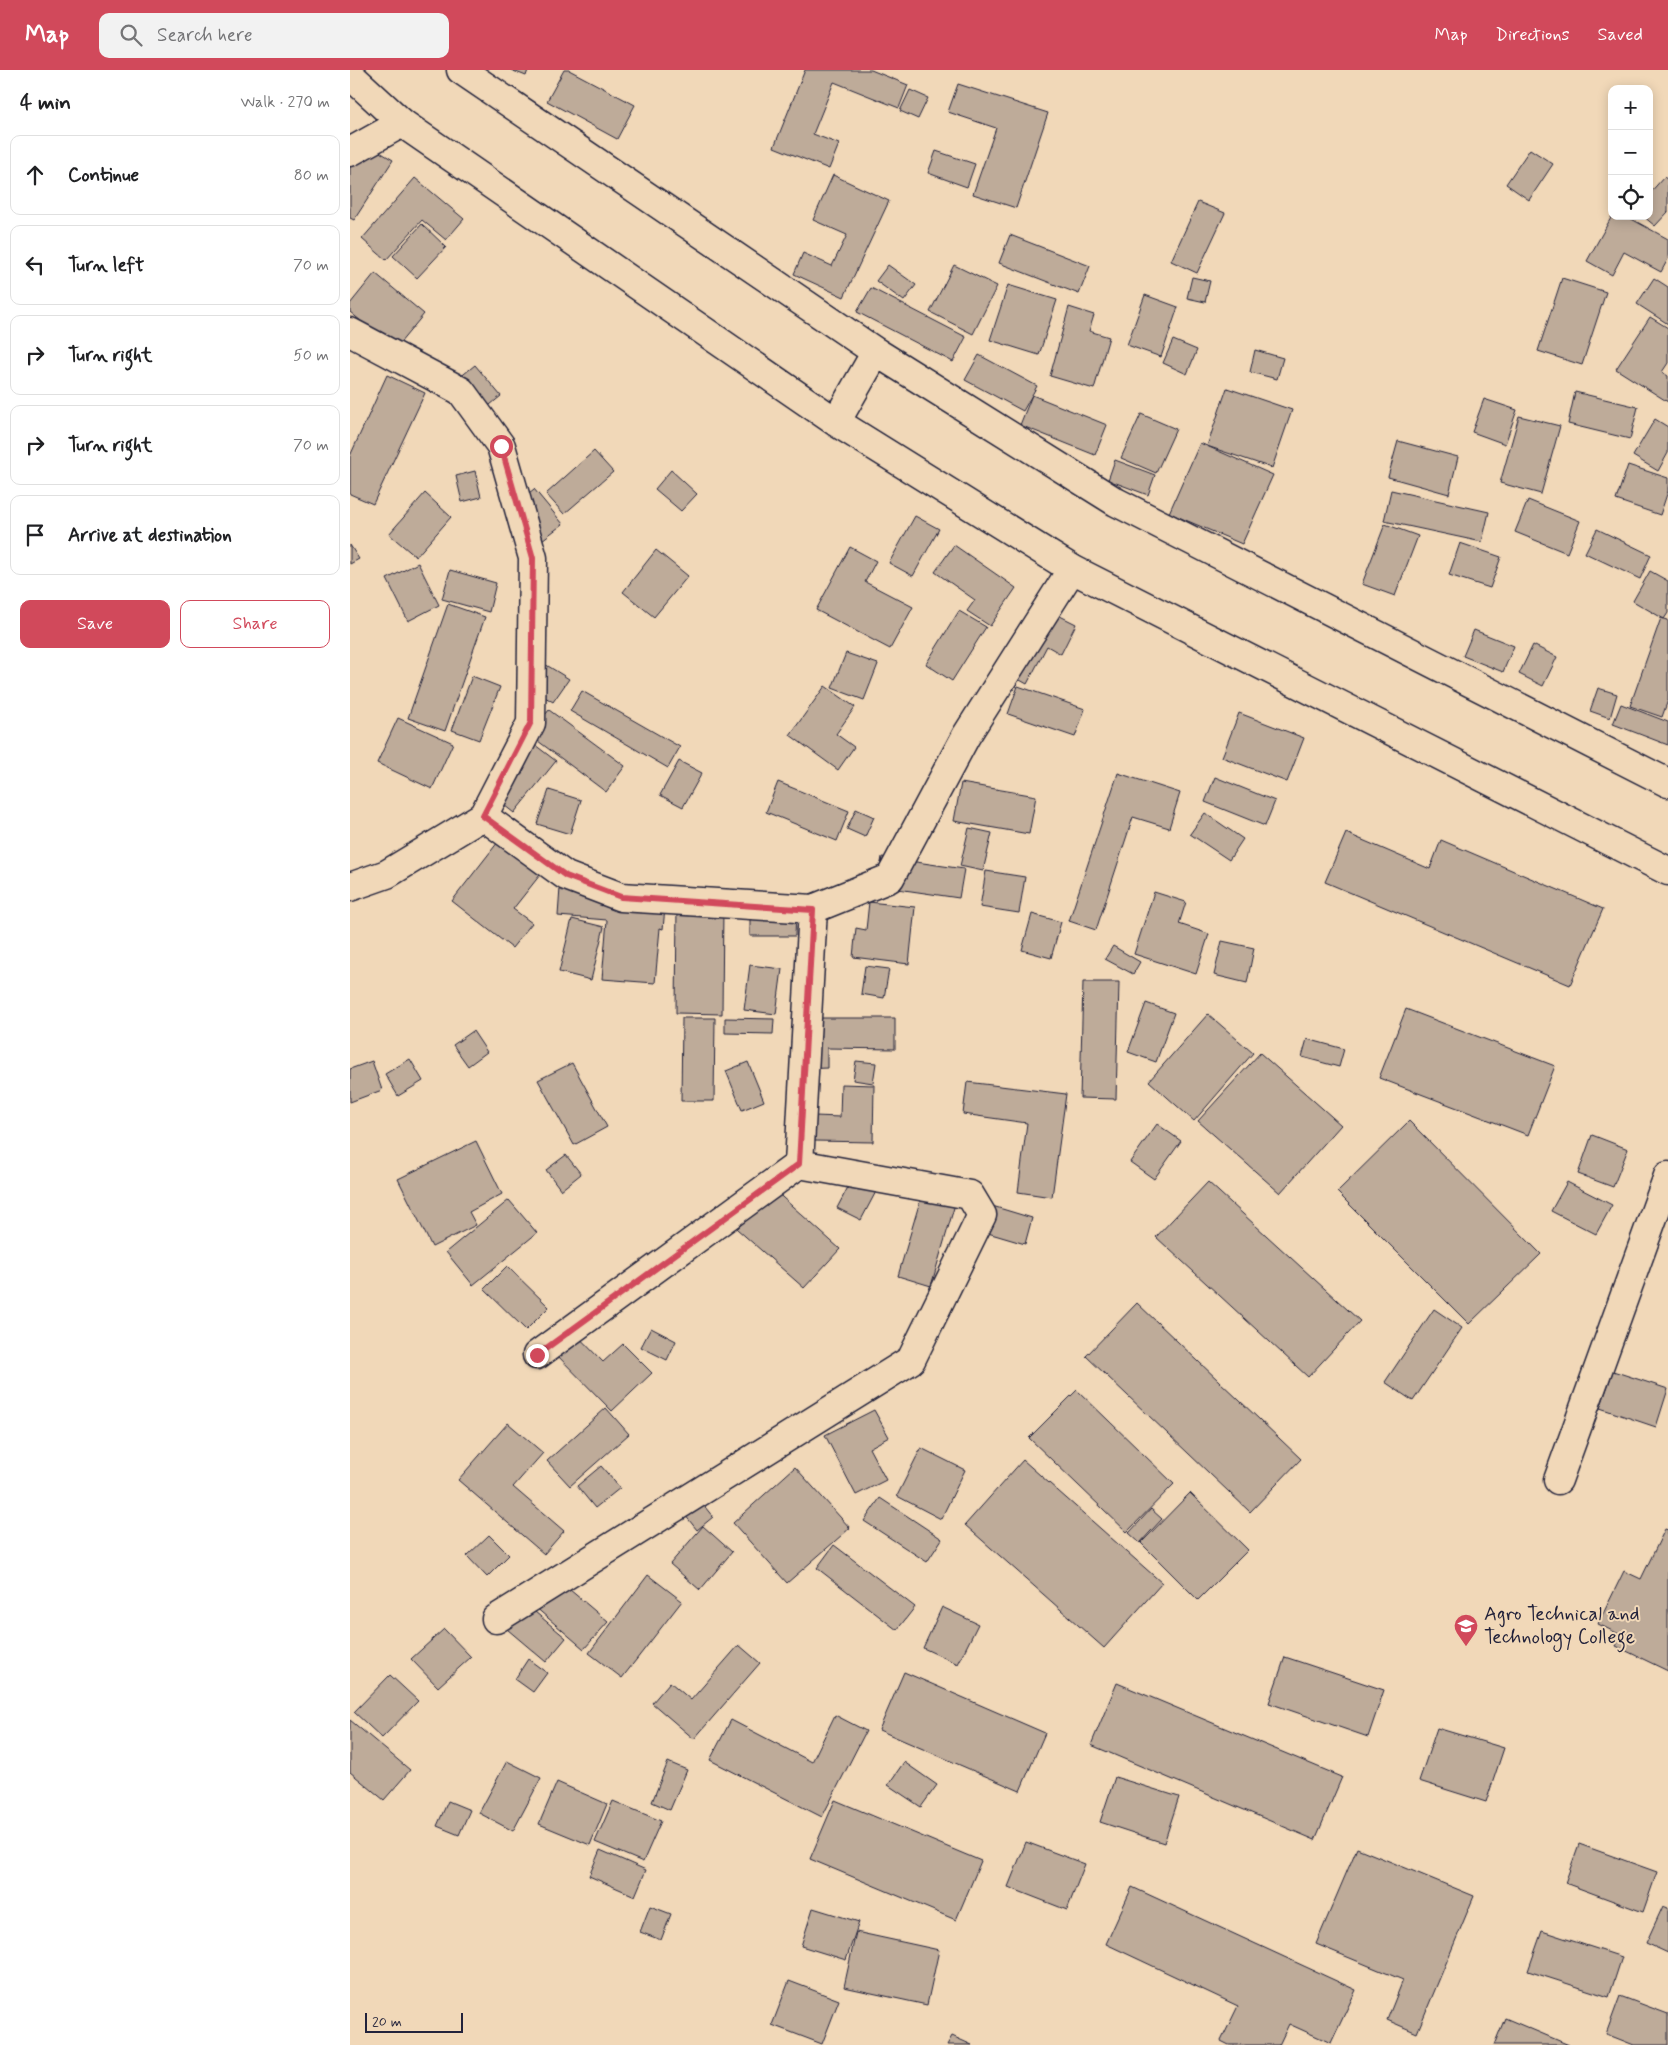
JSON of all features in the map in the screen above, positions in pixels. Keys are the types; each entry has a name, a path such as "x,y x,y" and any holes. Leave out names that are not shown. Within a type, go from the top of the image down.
{"main road":[{"path":"461,70 876,352 1116,502 1668,783"},
{"path":"350,75 402,123 836,422 1072,569 1668,871"},
{"path":"350,152 402,123"},
{"path":"350,332 460,391 501,446 533,558 531,722 483,816 387,874 350,887"},
{"path":"836,422 876,352"},
{"path":"483,816 566,876 621,897 813,910 890,878 966,736 1072,569"},
{"path":"799,1164 813,910"},
{"path":"496,1619 912,1360 982,1215 970,1195 799,1164 537,1355"},
{"path":"1558,1480 1668,1176"}],"building":[{"path":"511,70 528,70 526,76"},
{"path":"564,70 569,70 635,105 617,139 547,101"},
{"path":"805,70 871,70 908,85 899,108 834,82 813,134 839,144 829,169 774,147"},
{"path":"958,84 1048,113 1016,208 973,194 996,128 948,112"},
{"path":"910,90 928,98 918,119 900,111"},
{"path":"355,137 393,160 354,220 350,218 350,145"},
{"path":"1530,149 1553,164 1529,200 1506,184"},
{"path":"936,151 975,164 967,187 928,173"},
{"path":"833,175 889,201 844,297 794,274 803,253 832,266 847,235 813,220"},
{"path":"1664,177 1668,180 1668,212 1655,226 1648,220 1653,220 1653,189"},
{"path":"415,178 464,219 446,240 422,220 386,260 362,239"},
{"path":"1198,202 1225,213 1197,273 1171,261"},
{"path":"1610,220 1633,220 1668,239 1668,259 1661,272 1624,252 1612,275 1587,261"},
{"path":"422,224 446,247 417,278 393,256"},
{"path":"1010,235 1090,266 1079,294 999,263"},
{"path":"888,265 916,285 904,301 876,281"},
{"path":"954,265 997,286 973,334 930,312"},
{"path":"375,273 424,314 395,349 350,312 350,304"},
{"path":"1192,277 1210,281 1205,302 1187,298"},
{"path":"1562,278 1606,292 1582,365 1538,351"},
{"path":"1654,278 1668,287 1668,324 1637,304"},
{"path":"1008,285 1057,300 1039,355 990,340"},
{"path":"871,288 966,337 953,362 857,312"},
{"path":"1145,295 1178,307 1161,357 1127,345"},
{"path":"1069,307 1094,315 1089,331 1109,337 1094,389 1050,376"},
{"path":"1650,317 1668,328 1668,363 1662,372 1668,376 1668,402 1616,369"},
{"path":"1173,340 1197,350 1187,374 1163,363"},
{"path":"1255,350 1283,358 1277,379 1250,372"},
{"path":"979,355 1037,386 1023,411 965,380"},
{"path":"475,365 501,396 474,418 448,387"},
{"path":"387,375 425,393 373,504 350,494 350,456"},
{"path":"1227,388 1292,410 1272,468 1207,446"},
{"path":"1575,392 1638,407 1630,439 1568,424"},
{"path":"1032,395 1107,425 1095,455 1020,425"},
{"path":"1484,399 1517,410 1505,444 1472,432"},
{"path":"1141,414 1176,429 1156,473 1121,458"},
{"path":"1519,416 1560,426 1541,494 1500,483"},
{"path":"1655,419 1668,427 1668,453 1658,471 1633,456"},
{"path":"1398,441 1458,457 1449,494 1388,477"},
{"path":"1200,443 1273,475 1242,544 1169,513"},
{"path":"594,451 613,472 564,514 546,494"},
{"path":"1115,460 1155,475 1148,495 1108,480"},
{"path":"1628,465 1668,478 1668,491 1660,515 1616,500"},
{"path":"671,470 697,494 681,511 655,489"},
{"path":"475,471 481,497 462,502 456,476"},
{"path":"534,489 563,524 542,540 514,505"},
{"path":"1391,490 1489,512 1482,542 1384,521"},
{"path":"425,493 451,517 416,557 389,534"},
{"path":"1528,500 1580,521 1567,553 1515,532"},
{"path":"915,516 939,529 913,576 889,563"},
{"path":"1385,524 1418,536 1395,596 1362,584"},
{"path":"1597,529 1651,555 1640,579 1585,553"},
{"path":"1460,543 1501,557 1490,588 1449,575"},
{"path":"350,545 359,559 350,564"},
{"path":"954,545 1016,588 990,626 967,611 975,600 935,572"},
{"path":"850,547 876,561 865,582 913,607 890,649 816,610"},
{"path":"656,550 688,576 654,617 623,592"},
{"path":"418,563 439,605 408,621 387,579"},
{"path":"450,570 496,583 489,612 442,599"},
{"path":"1650,571 1668,581 1668,613 1664,619 1633,601"},
{"path":"448,604 485,617 445,731 408,718"},
{"path":"1038,605 1076,624 1061,654 1047,646 1027,684 1004,671"},
{"path":"959,611 986,627 952,681 926,664"},
{"path":"1661,618 1668,620 1668,700 1662,717 1630,706"},
{"path":"1474,630 1514,646 1503,672 1463,656"},
{"path":"1533,645 1557,657 1543,686 1519,674"},
{"path":"846,653 878,664 864,700 832,688"},
{"path":"535,658 569,679 553,702 520,681"},
{"path":"472,676 500,687 479,740 452,730"},
{"path":"825,686 855,707 836,734 854,747 838,770 790,735"},
{"path":"1018,686 1085,709 1075,737 1008,714"},
{"path":"1598,688 1617,694 1610,718 1590,711"},
{"path":"582,691 680,747 668,768 570,711"},
{"path":"1621,704 1668,722 1668,745 1613,724"},
{"path":"549,710 625,766 606,792 530,735"},
{"path":"1239,713 1304,738 1287,782 1222,757"},
{"path":"398,718 453,743 432,789 377,763"},
{"path":"526,738 556,761 514,813 485,790"},
{"path":"679,761 702,773 683,807 660,795"},
{"path":"1118,773 1180,793 1169,828 1133,817 1096,930 1069,921"},
{"path":"1215,777 1275,801 1265,826 1205,802"},
{"path":"778,782 849,811 837,841 766,812"},
{"path":"961,783 1036,796 1029,834 954,821"},
{"path":"549,790 581,800 570,834 537,824"},
{"path":"856,809 874,817 865,837 847,829"},
{"path":"1205,813 1243,839 1229,860 1190,834"},
{"path":"969,828 992,833 983,871 960,866"},
{"path":"1346,833 1430,869 1441,840 1603,909 1570,985 1325,882"},
{"path":"498,842 540,875 513,909 532,923 512,948 452,901"},
{"path":"882,857 964,869 959,898 877,886"},
{"path":"986,871 1025,877 1019,913 980,907"},
{"path":"560,888 666,897 663,929 660,928 655,983 602,979 607,920 558,916"},
{"path":"1154,892 1186,902 1179,924 1209,934 1196,974 1134,954"},
{"path":"869,902 915,907 909,964 853,957 856,928 866,930"},
{"path":"677,906 723,906 722,1014 676,1013"},
{"path":"750,907 796,908 795,936 750,936"},
{"path":"1032,914 1061,922 1051,958 1022,950"},
{"path":"572,919 604,927 591,980 559,972"},
{"path":"1222,941 1254,948 1247,983 1214,975"},
{"path":"1113,946 1140,962 1133,974 1105,959"},
{"path":"750,965 782,969 776,1014 744,1010"},
{"path":"865,966 889,969 884,998 861,994"},
{"path":"1083,982 1119,982 1116,1099 1080,1098"},
{"path":"1146,1003 1174,1013 1156,1062 1128,1052"},
{"path":"1406,1009 1555,1066 1528,1135 1379,1078"},
{"path":"1208,1014 1253,1053 1194,1121 1149,1081"},
{"path":"682,1018 715,1018 714,1101 681,1101"},
{"path":"725,1018 774,1019 773,1034 725,1033"},
{"path":"803,1018 895,1018 895,1049 827,1048 827,1068 802,1069"},
{"path":"473,1031 487,1052 468,1066 453,1045"},
{"path":"1307,1039 1344,1049 1339,1067 1302,1057"},
{"path":"1260,1053 1341,1125 1280,1193 1198,1121"},
{"path":"410,1059 423,1081 398,1096 385,1074"},
{"path":"372,1061 382,1090 350,1102 350,1069"},
{"path":"856,1061 876,1063 873,1083 853,1080"},
{"path":"748,1062 764,1101 742,1110 726,1071"},
{"path":"572,1063 607,1127 574,1145 538,1080"},
{"path":"967,1082 1066,1094 1052,1197 1018,1192 1027,1123 963,1114"},
{"path":"841,1084 874,1085 873,1142 814,1141 815,1116 840,1117"},
{"path":"1409,1121 1541,1254 1469,1324 1337,1192"},
{"path":"1157,1124 1181,1141 1154,1179 1130,1162"},
{"path":"1592,1135 1628,1149 1613,1187 1578,1174"},
{"path":"476,1141 502,1194 469,1212 476,1225 432,1247 398,1179"},
{"path":"566,1155 581,1174 561,1190 546,1170"},
{"path":"856,1172 880,1184 861,1220 837,1208"},
{"path":"1208,1182 1360,1321 1308,1377 1156,1237"},
{"path":"1567,1182 1612,1205 1596,1234 1551,1211"},
{"path":"773,1189 840,1249 804,1288 737,1229"},
{"path":"958,1194 931,1286 898,1276 920,1201 902,1196"},
{"path":"509,1200 537,1233 473,1285 446,1252"},
{"path":"979,1202 1032,1218 1025,1244 971,1228"},
{"path":"507,1266 549,1307 526,1330 484,1289"},
{"path":"1137,1303 1301,1459 1250,1512 1086,1356"},
{"path":"1434,1309 1462,1328 1413,1401 1385,1382"},
{"path":"567,1325 603,1362 623,1344 652,1373 612,1411 547,1345"},
{"path":"651,1328 676,1341 667,1360 641,1347"},
{"path":"1613,1371 1668,1389 1656,1427 1600,1408"},
{"path":"1077,1390 1174,1484 1127,1532 1029,1438"},
{"path":"606,1408 629,1434 570,1486 547,1461"},
{"path":"874,1410 889,1437 869,1448 886,1480 856,1495 825,1435"},
{"path":"508,1423 543,1453 513,1487 564,1531 544,1554 458,1480"},
{"path":"921,1448 965,1470 941,1519 897,1496"},
{"path":"1023,1460 1162,1583 1104,1648 965,1525"},
{"path":"601,1466 620,1488 595,1508 577,1486"},
{"path":"795,1467 850,1528 787,1583 733,1523"},
{"path":"693,1492 713,1517 697,1530 677,1505"},
{"path":"1190,1493 1248,1550 1198,1600 1141,1543"},
{"path":"880,1498 942,1539 927,1562 864,1521"},
{"path":"1151,1509 1162,1519 1140,1543 1129,1533"},
{"path":"703,1526 732,1552 700,1590 670,1564"},
{"path":"1665,1529 1668,1530 1668,1671 1616,1646 1621,1635 1598,1624 1624,1571 1641,1579"},
{"path":"489,1535 509,1555 487,1577 467,1556"},
{"path":"834,1545 915,1607 897,1630 817,1568"},
{"path":"550,1573 608,1622 584,1649 527,1600"},
{"path":"648,1575 682,1601 622,1678 589,1653"},
{"path":"522,1601 566,1638 546,1662 501,1624"},
{"path":"942,1607 978,1624 958,1664 923,1648"},
{"path":"444,1629 471,1657 438,1687 411,1659"},
{"path":"739,1645 760,1663 694,1739 652,1703 670,1682 691,1700"},
{"path":"1285,1657 1384,1690 1368,1737 1269,1703"},
{"path":"528,1659 547,1673 533,1692 515,1679"},
{"path":"904,1672 1045,1733 1020,1791 879,1730"},
{"path":"390,1675 418,1701 382,1738 354,1712"},
{"path":"1117,1683 1342,1777 1315,1840 1091,1745"},
{"path":"835,1715 866,1731 822,1817 710,1760 731,1720 812,1762"},
{"path":"350,1720 410,1770 384,1800 350,1772"},
{"path":"1437,1728 1504,1748 1486,1802 1419,1781"},
{"path":"507,1761 541,1778 513,1831 479,1813"},
{"path":"668,1762 687,1770 670,1810 652,1802"},
{"path":"904,1762 937,1785 921,1807 888,1785"},
{"path":"1115,1777 1179,1797 1164,1843 1100,1822"},
{"path":"557,1782 607,1804 590,1845 539,1824"},
{"path":"835,1800 981,1861 956,1920 810,1859"},
{"path":"448,1801 470,1810 459,1835 437,1826"},
{"path":"613,1801 661,1821 643,1862 595,1842"},
{"path":"1026,1842 1085,1864 1067,1910 1008,1887"},
{"path":"1579,1844 1657,1872 1643,1912 1565,1883"},
{"path":"1357,1848 1474,1896 1417,2033 1387,2020 1403,1980 1316,1944"},
{"path":"600,1850 646,1870 635,1896 589,1876"},
{"path":"1132,1887 1356,1990 1331,2043 1289,2024 1279,2045 1229,2045 1221,2041 1238,2006 1106,1944"},
{"path":"650,1906 671,1914 661,1940 640,1932"},
{"path":"1663,1906 1668,1908 1668,1953 1646,1943"},
{"path":"813,1908 859,1922 846,1960 801,1946"},
{"path":"1542,1931 1622,1957 1609,1997 1528,1971"},
{"path":"856,1932 939,1950 927,2005 844,1987"},
{"path":"789,1981 839,2000 822,2044 772,2025"},
{"path":"1620,1996 1668,2014 1668,2045 1634,2045 1606,2034"},
{"path":"1505,2018 1569,2045 1494,2045"},
{"path":"952,2036 972,2045 947,2045"}],"place":[{"name":"Agro Technical and Technology College","path":"1466,1647"}],"route":[{"path":"501,446 533,558 531,722 483,816 566,876 621,897 813,910 799,1164 537,1355"}]}
